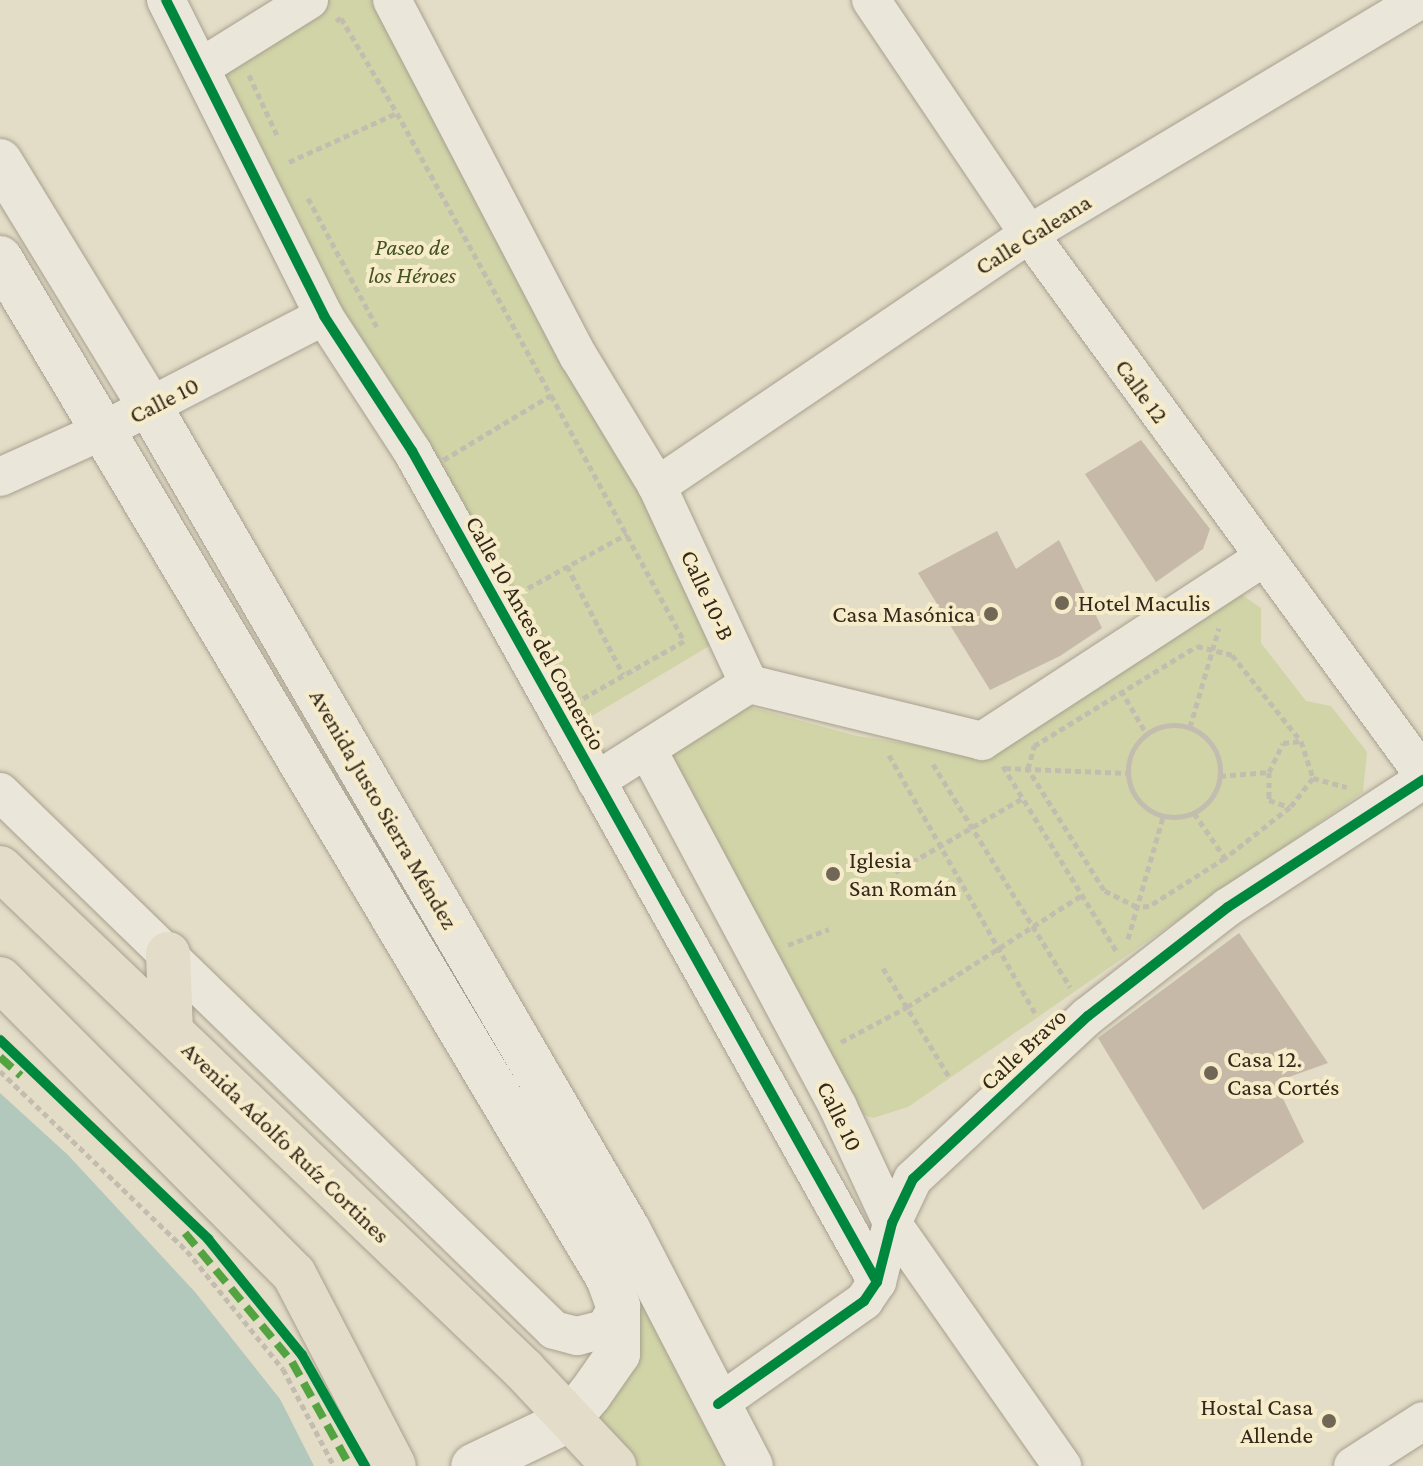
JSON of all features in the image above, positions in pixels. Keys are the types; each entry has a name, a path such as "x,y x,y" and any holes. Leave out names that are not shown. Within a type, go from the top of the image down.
{"main road":[{"name":"Avenida Justo Sierra Méndez","path":"0,161 150,407 629,1231 751,1466"},
{"name":"Avenida Justo Sierra Méndez","path":"0,258 597,1258 618,1306 618,1354 567,1421 473,1466"},
{"name":"Avenida Adolfo Ruíz Cortines","path":"0,868 524,1370 567,1421"},
{"path":"168,954 171,1031"},
{"path":"0,979 294,1274 394,1466"},
{"path":"567,1421 614,1466"}],"street":[{"name":"Calle 10 Antes del Comercio","path":"166,0 203,66 324,316 412,451 877,1282"},
{"name":"Calle 10-B","path":"392,0 584,366 657,486 749,684"},
{"name":"Calle 12","path":"871,0 1029,234 1423,774"},
{"name":"Calle Galeana","path":"657,486 1029,234 1420,0"},
{"path":"203,66 318,13"},
{"name":"Calle 10","path":"0,477 104,430 324,316"},
{"path":"596,781 749,684 982,741 1263,558"},
{"name":"Calle 10","path":"647,749 838,1107 892,1223 1062,1466"},
{"name":"Calle Bravo","path":"718,1404 864,1301 877,1282 892,1223 913,1179 1088,1016 1228,907 1423,780"},
{"path":"0,792 554,1330 577,1336 605,1329 618,1306"},
{"path":"1353,1466 1423,1421"}],"path":[{"path":"318,13 341,18 397,113 627,534 684,641 568,707 435,465 551,395"},
{"path":"261,64 248,72 296,176"},
{"path":"289,162 397,113"},
{"path":"304,190 385,342"},
{"path":"442,448 448,458"},
{"path":"510,598 627,534"},
{"path":"567,566 623,674"},
{"path":"1190,727 1220,624"},
{"path":"1197,646 1232,655 1301,741 1313,778 1290,807 1225,858 1149,906 1137,907 1104,890 1028,769 1034,746 1197,646"},
{"path":"1121,690 1146,733"},
{"path":"1174,724 1190,727 1213,747 1220,776 1207,804 1194,813 1163,817 1138,801 1128,773 1136,744 1146,733 1174,724"},
{"path":"880,740 1036,1015"},
{"path":"1290,807 1269,800 1269,772 1283,743 1301,741"},
{"path":"929,757 1073,992"},
{"path":"999,758 1122,959 1163,817"},
{"path":"1005,768 1128,773"},
{"path":"1220,776 1269,772"},
{"path":"1313,778 1351,788"},
{"path":"895,872 1023,798"},
{"path":"1194,813 1225,858"},
{"path":"839,1043 907,1007 1082,895"},
{"path":"883,968 950,1078"},
{"path":"0,1071 187,1251 283,1369 334,1466"}],"green space":[{"name":"Paseo de los Héroes","path":"309,0 392,0 726,636 570,729 203,66"},
{"path":"1229,586 1261,608 1261,643 1306,701 1331,706 1367,752 1363,792 908,1107 873,1118 839,1106 665,784 665,737 724,700 857,736 983,755"},
{"path":"630,1283 701,1401 735,1466 614,1466 567,1421"}],"shaded area":[{"path":"0,1093 68,1155 195,1292 280,1399 314,1466 0,1466"}],"building":[{"path":"1141,440 1210,529 1203,549 1156,582 1085,474"},
{"name":"Casa Masónica","path":"997,531 1016,569 1059,540 1102,628 1060,656 990,690 918,573"},
{"name":"Casa 12. Casa Cortés","path":"1239,933 1328,1063 1275,1082 1304,1142 1203,1210 1098,1038"}],"marked path":[{"path":"0,1057 21,1076"},
{"path":"185,1233 292,1362 350,1466"}],"cycle path":[{"path":"166,0 324,316 412,451 877,1282"},
{"path":"718,1404 864,1301 877,1282 892,1223 913,1179 1088,1016 1228,907 1423,780"},
{"path":"0,1040 208,1239 302,1355 365,1466"}],"place":[{"name":"Hotel Maculis","path":"1062,603"},
{"name":"Casa Masónica","path":"991,614"},
{"name":"Iglesia San Román","path":"833,874"},
{"name":"Casa 12. Casa Cortés","path":"1211,1073"},
{"name":"Hostal Casa Allende","path":"1329,1421"}]}
